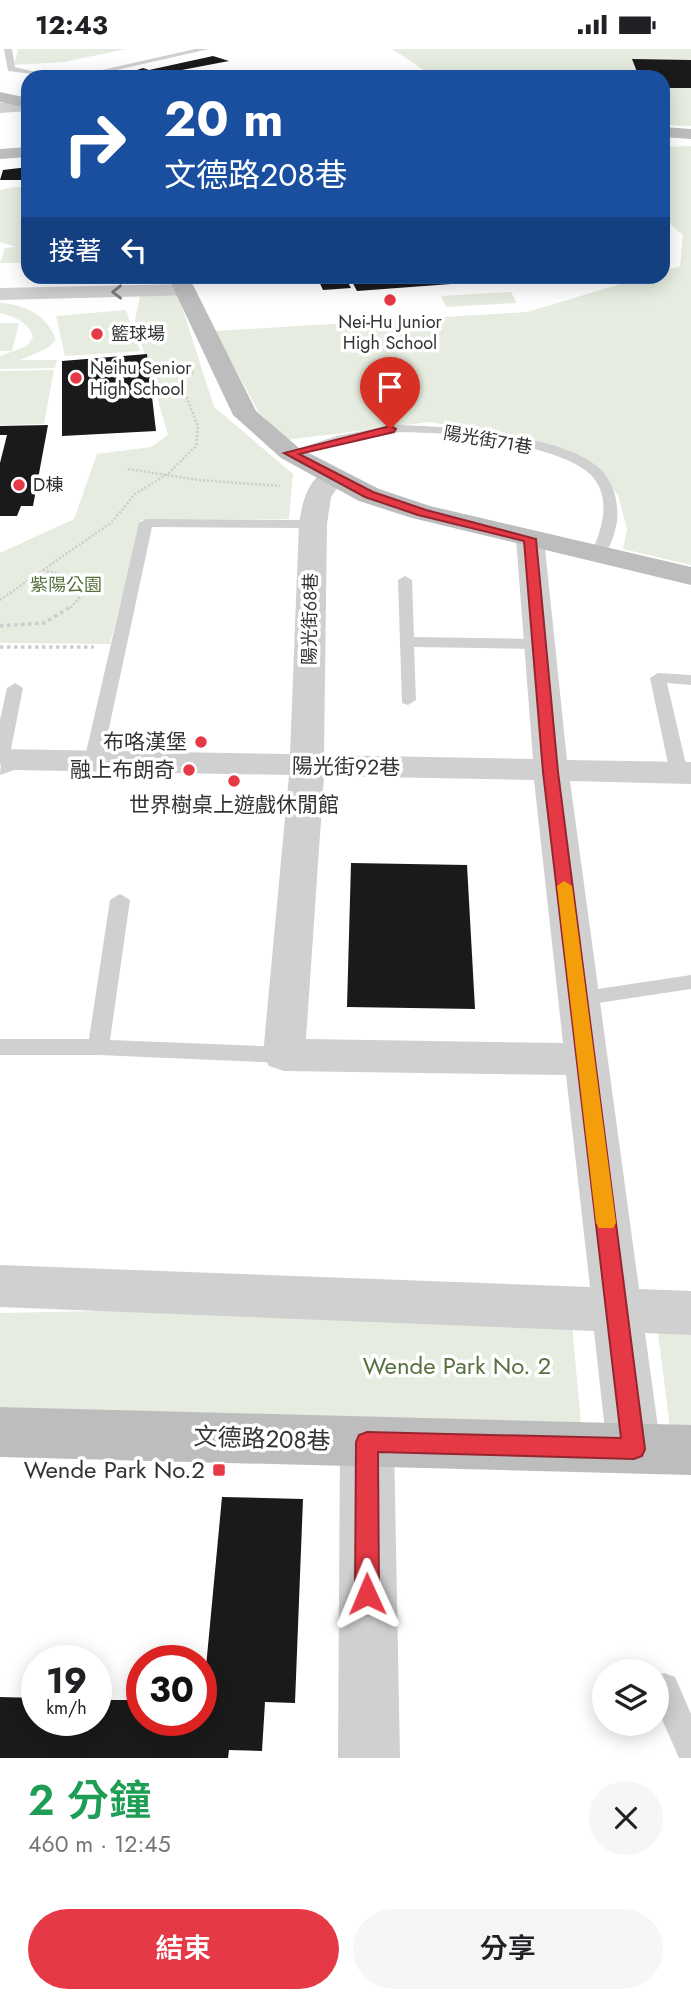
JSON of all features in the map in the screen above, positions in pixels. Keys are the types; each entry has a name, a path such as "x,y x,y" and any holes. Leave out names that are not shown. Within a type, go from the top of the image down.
{"street":[{"path":"0,97 21,103"},
{"path":"0,108 21,106"},
{"path":"670,135 691,134"},
{"path":"670,136 691,141"},
{"path":"0,145 21,144"},
{"path":"0,154 21,152"},
{"path":"0,294 165,284"},
{"path":"182,284 245,415 290,453 369,495 422,512 691,576"},
{"name":"陽光街68巷","path":"284,1055 307,766 313,524 317,497 332,477"},
{"path":"530,539 551,772 634,1449"},
{"name":"陽光街92巷","path":"1,761 685,773"},
{"path":"284,1055 586,1059"},
{"path":"0,1286 691,1313"},
{"name":"文德路208巷","path":"0,1432 691,1450"},
{"path":"367,1442 369,1758"}],"lane":[{"path":"8,49 11,69"},
{"path":"108,70 205,49"},
{"path":"0,70 21,71"},
{"name":"陽光街71巷","path":"290,453 390,429 429,430 497,438 550,451 583,462 603,481 612,515 610,533 598,553"},
{"path":"93,761 146,523 313,524"},
{"path":"405,580 408,699"},
{"path":"407,642 538,644"},
{"path":"685,773 658,678 691,680"},
{"path":"1,761 15,688"},
{"path":"98,1047 120,900"},
{"path":"578,999 691,982"},
{"path":"0,1047 98,1047 284,1055"},
{"path":"669,1699 691,1749"}],"path":[{"path":"0,600 89,540 112,521 135,494 169,473 196,446 198,427 178,375 195,373"},
{"path":"128,469 169,473 199,480 279,486"},
{"path":"0,626 47,624 65,614 80,597 78,583 64,575 43,570"},
{"path":"0,647 119,647"}],"green space":[{"path":"18,49 126,49 64,62 14,65"},
{"path":"392,49 691,49 691,126 670,125 670,70 424,70"},
{"path":"691,146 691,565 623,549 627,529 618,495 586,459 500,433 429,422 286,440 258,411 215,331 527,312 621,284 670,284 670,269 680,266 683,235 670,224 670,147"},
{"path":"21,187 21,263 0,263 5,248 16,247 0,242 0,190"},
{"path":"511,292 517,303 446,307 441,296"},
{"name":"紫陽公園","path":"178,294 214,407 293,474 289,519 141,520 110,644 0,643 0,553 74,519 97,454 151,447 168,435 135,321 140,295"},
{"path":"0,303 27,309 47,324 56,340 46,349 20,360 57,360 55,368 0,369 0,356 27,346 33,337 24,323 0,313"},
{"name":"籃球場","path":"126,310 140,351 65,356 56,316"},
{"path":"0,323 19,323 12,351 0,351"},
{"name":"籃球場","path":"54,370 44,424 0,425 0,371"},
{"name":"Wende Park No. 2","path":"201,1309 572,1325 581,1425 0,1407 0,1313"},
{"path":"657,1325 691,1326 691,1428 670,1428"}],"building":[{"path":"213,56 229,61 182,70 149,70"},
{"path":"632,59 691,60 691,88 670,88 670,70 636,70"},
{"path":"21,168 21,180 0,180 3,170"},
{"path":"320,284 349,284 351,288 323,290"},
{"path":"353,284 451,284 357,291"},
{"path":"147,354 156,431 62,436 62,361"},
{"name":"D棟","path":"48,425 33,506 21,506 17,516 0,516 0,463 7,435 0,435 0,426"},
{"path":"351,863 467,865 475,1009 347,1007"},
{"path":"222,1497 303,1499 295,1703 265,1702 262,1751 229,1750 228,1758 0,1758 0,1697 21,1698 21,1736 112,1736 112,1700 126,1700 126,1736 217,1736 217,1645 208,1645"}],"slow traffic":[{"path":"564,886 606,1223"}],"place":[{"name":"Nei-Hu Junior High School","path":"390,300"},
{"name":"籃球場","path":"97,334"},
{"name":"Neihu Senior High School","path":"76,378"},
{"name":"D棟","path":"19,485"},
{"name":"布咯漢堡","path":"201,742"},
{"name":"融上布朗奇","path":"189,770"},
{"name":"世界樹桌上遊戲休閒館","path":"234,781"},
{"name":"Wende Park No.2","path":"219,1470"}],"route":[{"path":"367,1594 367,1442 634,1449 551,772 530,539 422,512 369,495 290,453 390,429"}]}
